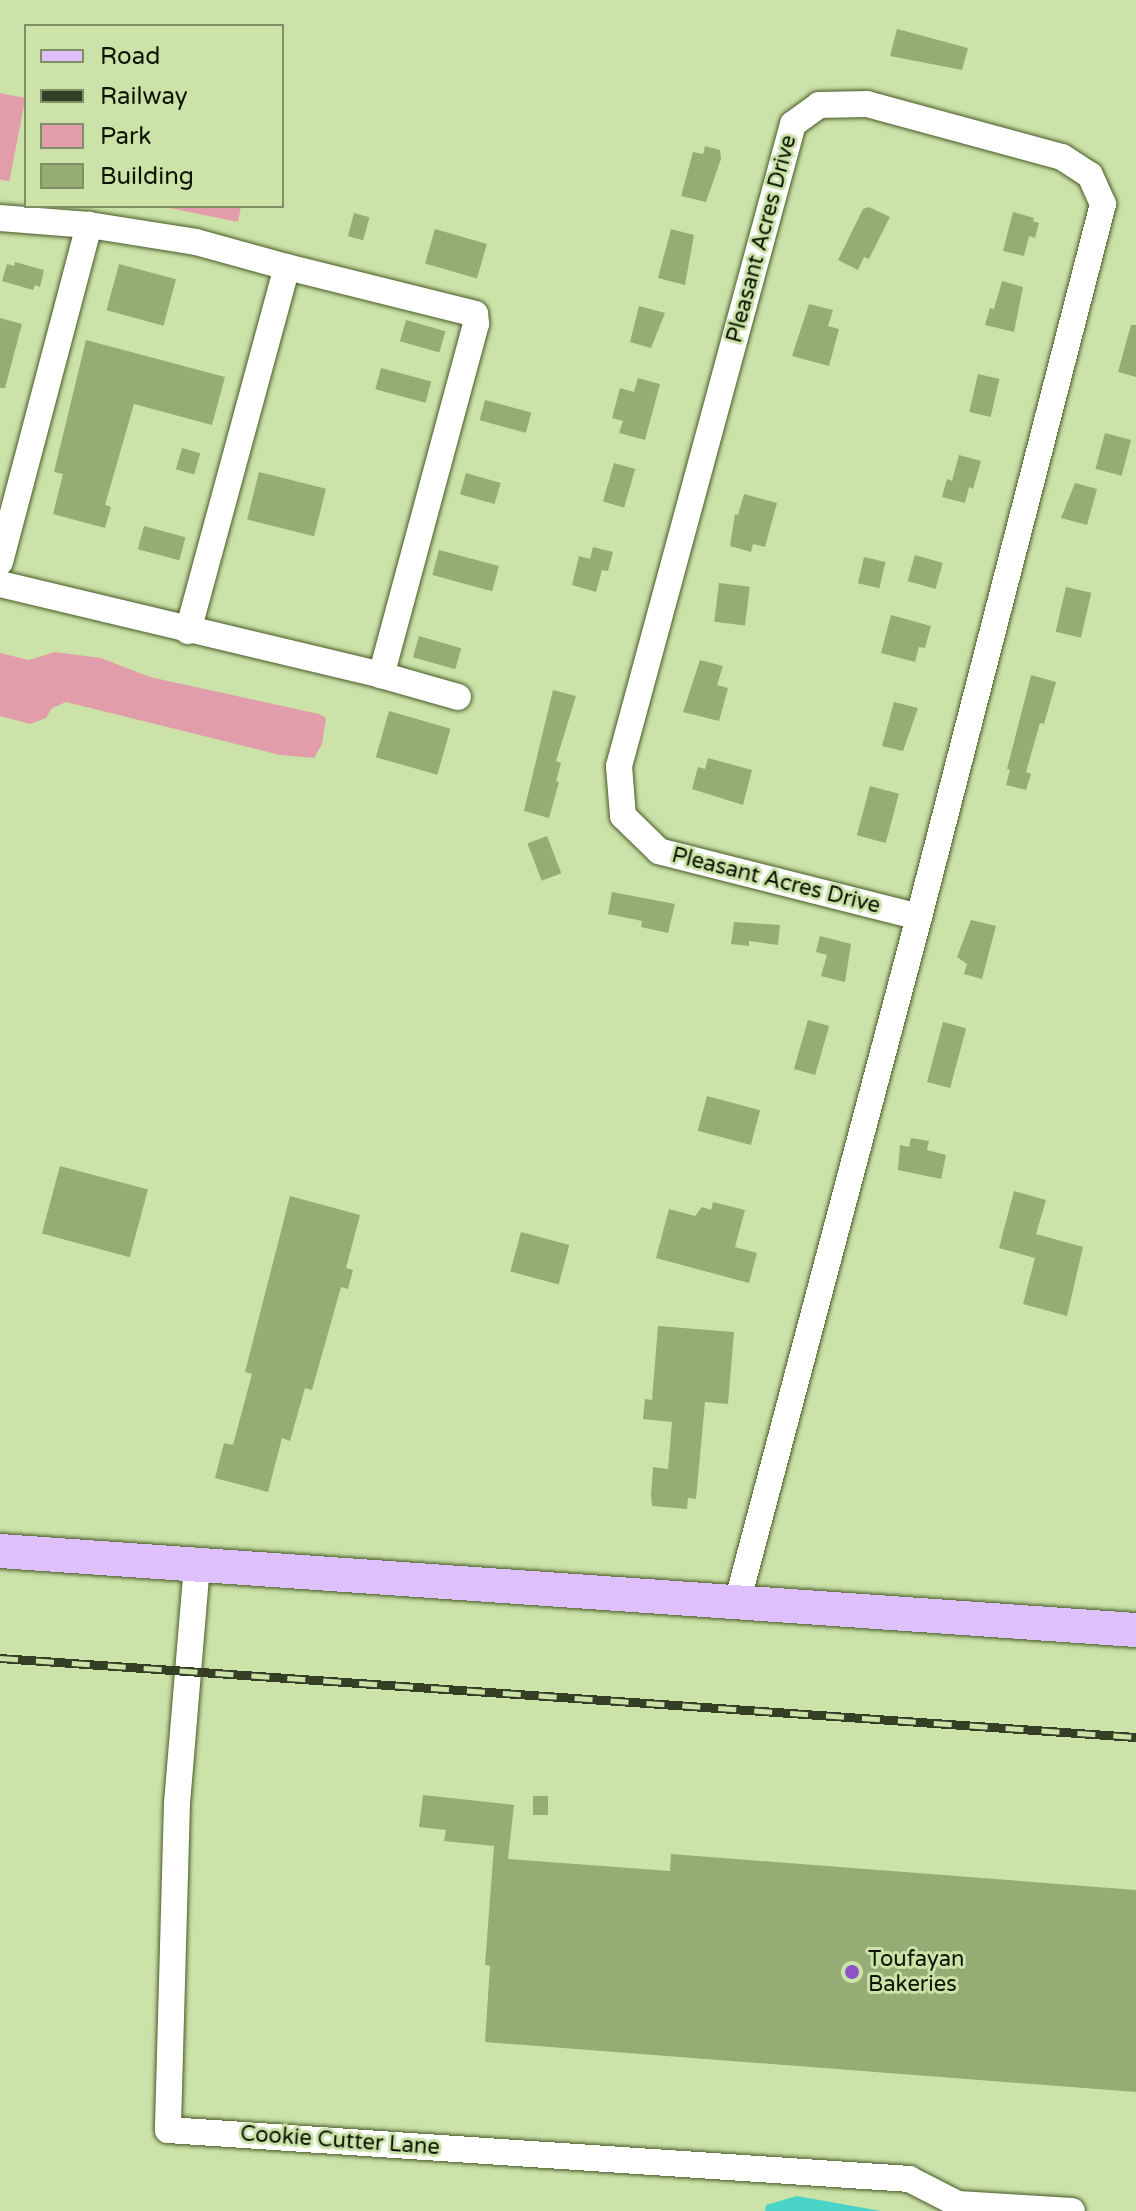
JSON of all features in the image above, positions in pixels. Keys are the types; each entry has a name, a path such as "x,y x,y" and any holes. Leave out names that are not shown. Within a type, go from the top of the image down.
{"main road":[{"path":"0,1551 1136,1630"}],"street":[{"name":"Pleasant Acres Drive","path":"737,1603 919,917 1103,204 1090,175 1062,157 867,104 819,105 793,124 619,766 623,816 659,851 919,917"},
{"path":"0,218 89,225 196,242 475,314 476,324 381,675"},
{"path":"0,562 89,225"},
{"path":"188,631 287,267"},
{"path":"0,584 381,675 458,697"},
{"name":"Cookie Cutter Lane","path":"197,1565 177,1803 168,2130 909,2179 958,2204 1072,2211"}],"green space":[{"path":"0,93 24,98 9,181 0,180"},
{"path":"170,208 241,208 238,222"},
{"path":"55,652 101,658 150,677 319,714 326,718 322,744 314,758 280,755 66,702 52,708 46,718 30,724 0,716 0,653 29,660"}],"water":[{"path":"797,2196 881,2211 765,2211 766,2205"}],"building":[{"path":"897,29 968,48 962,70 890,56"},
{"path":"705,146 720,150 721,159 706,202 681,196 693,152 703,154"},
{"path":"869,207 890,217 869,259 864,257 858,270 838,260 863,209"},
{"path":"1013,212 1034,218 1033,221 1039,223 1035,238 1029,236 1024,256 1003,251"},
{"path":"354,213 369,217 363,240 348,236"},
{"path":"435,229 487,244 477,278 425,264"},
{"path":"671,229 694,235 685,285 658,278"},
{"path":"15,262 44,270 40,287 35,285 33,290 2,281 7,264 14,266"},
{"path":"119,264 176,279 164,326 107,310"},
{"path":"1002,281 1023,287 1014,332 985,325 990,308 994,309"},
{"path":"809,304 833,310 828,326 839,329 829,366 792,356"},
{"path":"639,306 665,313 651,348 630,342"},
{"path":"0,318 22,324 5,388 0,388"},
{"path":"406,320 445,331 439,352 400,341"},
{"path":"1131,325 1136,325 1136,377 1118,372"},
{"path":"86,340 225,377 212,425 134,404 105,505 111,507 105,528 53,514 63,474 54,472"},
{"path":"381,368 431,381 426,403 375,389"},
{"path":"978,374 999,379 991,417 969,412"},
{"path":"638,378 660,384 645,440 619,433 623,421 612,418 620,388 634,392"},
{"path":"485,400 531,412 526,433 480,420"},
{"path":"1105,433 1131,440 1122,476 1095,469"},
{"path":"182,448 200,453 194,474 176,469"},
{"path":"959,455 981,461 973,489 969,487 965,503 942,497 947,479 952,481"},
{"path":"614,463 635,469 624,508 603,501"},
{"path":"259,472 326,489 314,536 247,520"},
{"path":"466,473 501,483 495,504 460,494"},
{"path":"1075,483 1097,489 1087,525 1061,518"},
{"path":"744,494 777,503 765,547 753,544 751,552 730,546 735,514 738,515"},
{"path":"144,526 186,537 179,560 138,549"},
{"path":"593,547 613,552 608,571 602,570 596,592 572,585 579,556 590,559"},
{"path":"439,550 499,566 492,591 432,575"},
{"path":"915,555 943,563 935,589 908,581"},
{"path":"864,557 885,562 879,588 858,583"},
{"path":"719,583 750,587 745,625 714,622"},
{"path":"1066,587 1091,593 1081,638 1056,632"},
{"path":"891,615 931,626 925,648 919,647 915,662 881,653"},
{"path":"419,636 461,648 455,669 413,657"},
{"path":"700,660 723,666 717,685 728,688 719,721 683,712"},
{"path":"1031,675 1056,682 1026,772 1031,774 1026,790 1006,785 1010,770 1007,769"},
{"path":"553,690 576,696 556,761 561,763 556,781 559,782 549,818 524,811"},
{"path":"894,702 918,708 903,751 882,746"},
{"path":"389,711 451,729 437,775 376,757"},
{"path":"708,758 752,770 743,805 692,789 698,767 705,769"},
{"path":"870,786 899,794 886,843 857,835"},
{"path":"547,836 561,873 542,881 527,844"},
{"path":"612,892 675,904 668,933 641,927 642,921 608,914"},
{"path":"971,920 996,926 982,979 964,974 967,964 957,957"},
{"path":"734,922 780,925 778,945 749,941 749,946 731,944"},
{"path":"820,936 851,944 845,982 821,976 827,955 816,952"},
{"path":"808,1020 829,1026 815,1075 794,1069"},
{"path":"943,1022 966,1028 950,1088 927,1082"},
{"path":"707,1096 760,1110 751,1145 698,1131"},
{"path":"911,1138 929,1141 927,1150 946,1155 941,1179 898,1170 900,1145 909,1147"},
{"path":"60,1166 148,1190 130,1257 42,1234"},
{"path":"1014,1191 1046,1200 1036,1234 1083,1247 1067,1316 1023,1304 1035,1258 999,1248"},
{"path":"290,1196 360,1215 346,1268 353,1270 348,1289 341,1287 312,1390 305,1388 290,1441 282,1438 268,1492 215,1478 224,1443 233,1445 252,1374 245,1372"},
{"path":"713,1202 745,1210 735,1247 757,1253 749,1283 656,1258 669,1209 695,1216 702,1207 711,1210"},
{"path":"521,1232 569,1245 559,1285 510,1272"},
{"path":"658,1326 734,1332 728,1404 705,1402 696,1499 688,1498 687,1509 652,1506 653,1467 668,1469 672,1422 643,1419 645,1399 652,1400"},
{"path":"423,1795 514,1805 508,1859 670,1871 671,1854 1136,1890 1136,2092 485,2042 490,1966 485,1965 494,1846 444,1841 446,1830 419,1827"},
{"path":"533,1796 548,1796 548,1815 533,1815"}],"railway":[{"path":"0,1658 1136,1737"}],"place":[{"name":"Toufayan Bakeries","path":"852,1972"}]}
